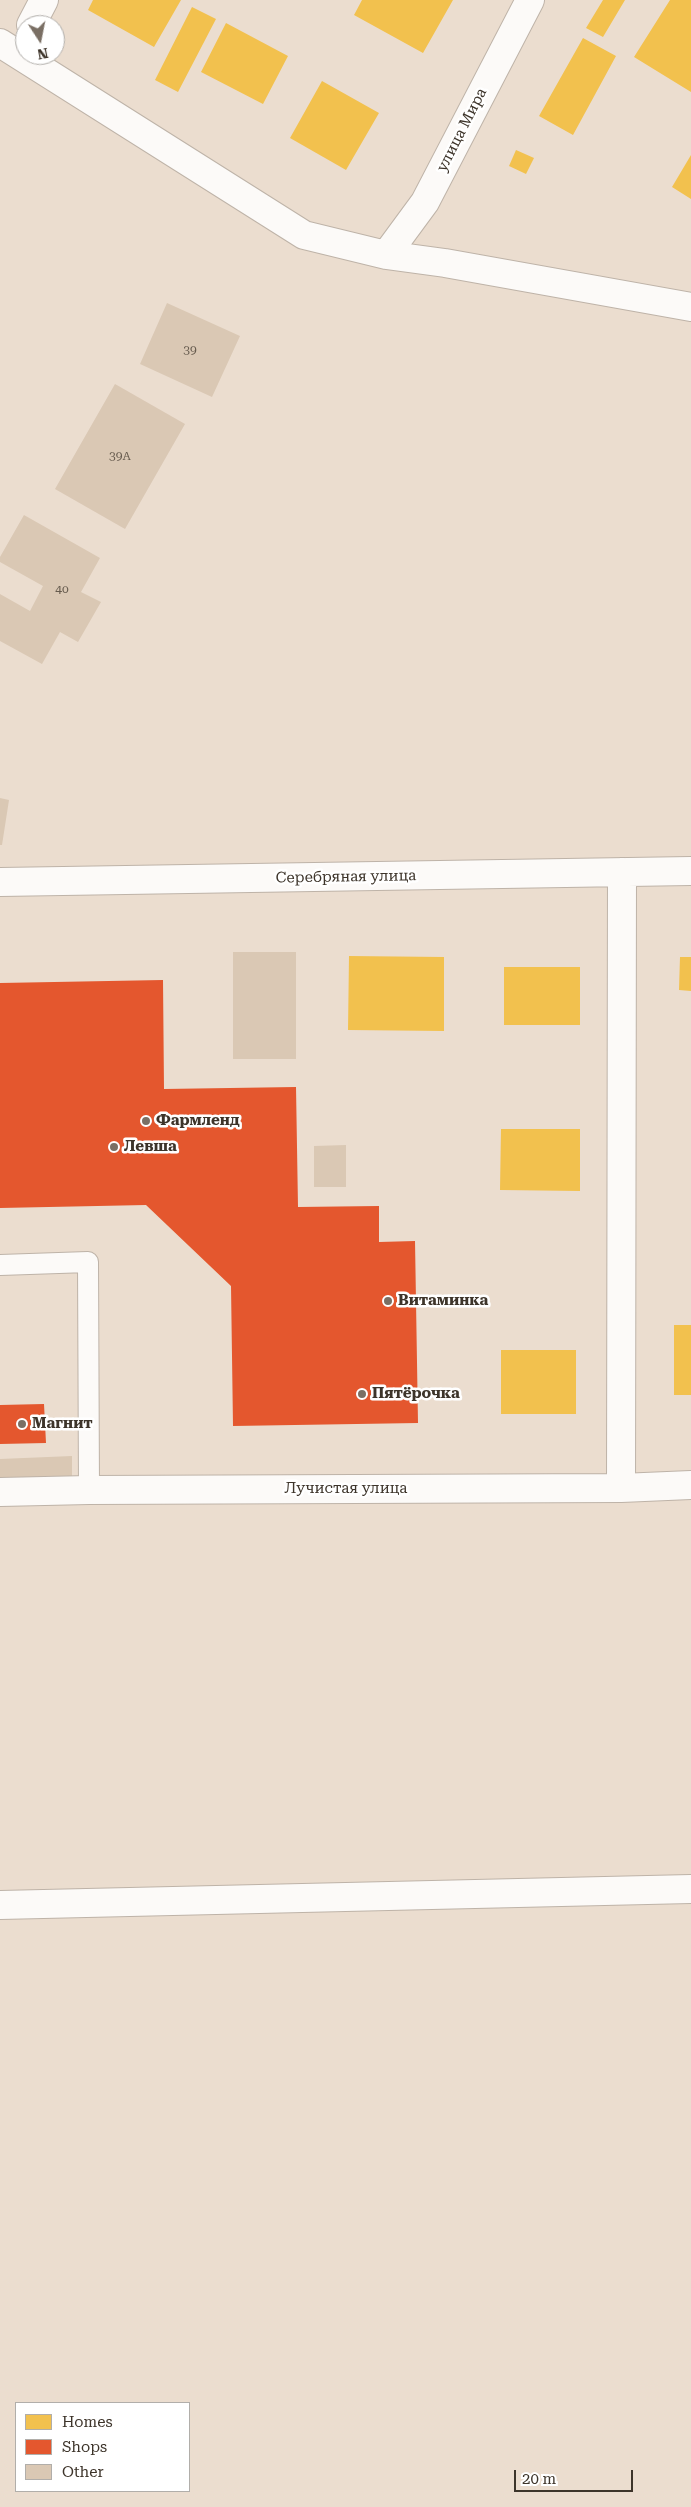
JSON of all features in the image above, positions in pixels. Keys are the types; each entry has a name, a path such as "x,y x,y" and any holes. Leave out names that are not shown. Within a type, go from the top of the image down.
{"street":[{"path":"36,15 44,0"},
{"name":"улица Мира","path":"386,255 425,202 530,0"},
{"path":"14,44 304,235 386,255 454,264 691,307"},
{"name":"Серебряная улица","path":"0,882 691,871"},
{"path":"621,1488 622,872"},
{"name":"Лучистая улица","path":"0,1492 621,1488 691,1485"},
{"path":"0,1905 691,1889"}],"lane":[{"path":"0,1265 88,1262 89,1490"}],"building: Homes":[{"path":"93,0 181,0 154,47 88,10"},
{"path":"362,0 453,0 423,53 354,15"},
{"path":"603,0 625,0 603,37 586,28"},
{"path":"670,0 691,0 691,92 634,57"},
{"path":"192,7 216,19 178,92 155,80"},
{"path":"226,23 288,56 263,104 201,72"},
{"path":"583,38 616,56 573,135 539,116"},
{"path":"322,81 379,113 346,170 290,138"},
{"path":"516,150 534,158 526,174 509,166"},
{"path":"691,155 691,199 672,187"},
{"path":"349,956 444,957 444,1031 348,1030"},
{"path":"680,957 691,957 691,991 679,990"},
{"path":"504,967 580,967 580,1025 504,1025"},
{"path":"501,1129 580,1129 580,1191 500,1190"},
{"path":"674,1325 691,1325 691,1395 674,1395"},
{"path":"501,1350 576,1350 576,1414 501,1414"}],"building: Shops":[{"path":"163,980 164,1089 296,1087 298,1207 379,1206 379,1242 415,1241 418,1423 233,1426 231,1286 146,1205 0,1208 0,983"},
{"name":"Магнит","path":"44,1404 46,1443 0,1444 0,1405"}],"building: Other":[{"path":"167,303 240,336 212,397 140,364"},
{"path":"115,384 185,424 125,529 55,489"},
{"path":"24,515 100,558 81,592 101,602 78,642 60,632 42,664 0,641 0,594 30,611 43,586 0,562 0,557"},
{"path":"0,798 9,800 2,845 0,845"},
{"path":"233,952 296,952 296,1059 233,1059"},
{"path":"346,1145 346,1187 314,1187 314,1146"},
{"path":"72,1456 72,1478 0,1481 0,1459"}],"place":[{"name":"Фармленд","path":"146,1121"},
{"name":"Левша","path":"114,1147"},
{"name":"Витаминка","path":"388,1301"},
{"name":"Пятёрочка","path":"362,1394"},
{"name":"Магнит","path":"22,1424"}]}
